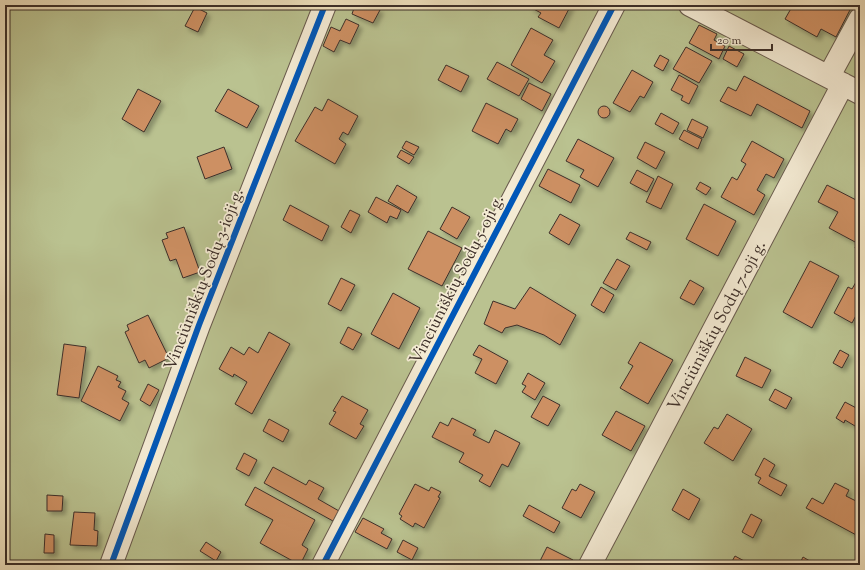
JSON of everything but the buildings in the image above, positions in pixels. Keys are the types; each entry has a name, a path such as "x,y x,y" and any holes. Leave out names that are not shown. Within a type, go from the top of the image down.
{"street":[{"name":"Vinciūniškių Sodų 3-ioji g.","path":"111,565 199,325 325,5"},
{"name":"Vinciūniškių Sodų 5-oji g.","path":"323,565 614,5"},
{"path":"690,5 844,85"},
{"name":"Vinciūniškių Sodų 7-oji g.","path":"590,565 844,85 860,18"}],"green space":[{"path":"5,5 860,5 860,565 5,565"}],"cycle path":[{"path":"111,565 199,325 325,5"},
{"path":"323,565 614,5"}]}
